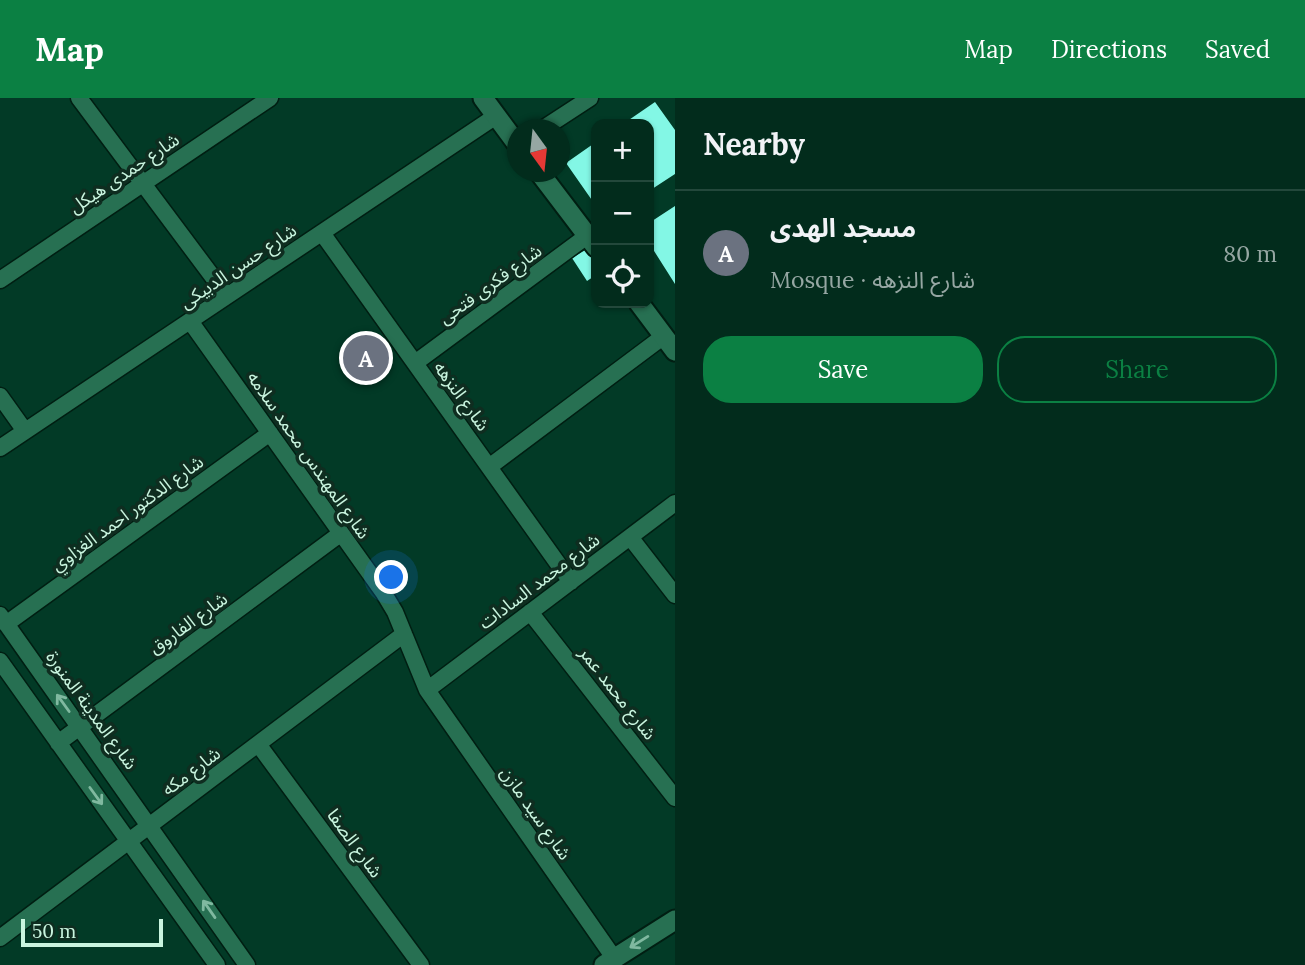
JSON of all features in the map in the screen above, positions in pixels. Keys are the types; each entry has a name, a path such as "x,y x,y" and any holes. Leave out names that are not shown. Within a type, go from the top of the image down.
{"street":[{"path":"79,98 228,296"},
{"name":"شارع حمدى هيكل","path":"0,280 270,98"},
{"path":"483,98 507,131"},
{"path":"558,119 590,98"},
{"name":"شارع حسن الدبيكى","path":"0,448 496,116"},
{"path":"547,182 591,240"},
{"name":"شارع النزهه","path":"322,233 570,582"},
{"name":"شارع فكرى فتحى","path":"415,363 591,242"},
{"path":"489,467 669,343 643,308"},
{"name":"شارع المهندس محمد سلامه","path":"190,321 383,592 427,690"},
{"path":"0,396 25,431"},
{"name":"شارع الدكتور احمد الغزاوي","path":"3,619 270,433"},
{"name":"شارع محمد السادات","path":"427,690 675,503"},
{"name":"شارع الفاروق","path":"58,743 340,534"},
{"path":"630,537 675,595"},
{"name":"شارع محمد عمر","path":"530,612 675,797"},
{"name":"شارع المدينة المنورة","path":"3,619 247,965"},
{"name":"شارع مكه","path":"5,934 404,634"},
{"path":"0,661 213,963"},
{"name":"شارع سيد مازن","path":"427,690 609,962"},
{"name":"شارع الصفا","path":"258,744 421,965"},
{"path":"0,917 5,934"},
{"path":"609,962 675,920"}],"building":[{"path":"655,102 675,130 675,174 654,188 654,119 630,119"},
{"path":"591,146 591,199 570,169 570,160"},
{"path":"675,206 675,284 654,251 654,220"},
{"path":"587,249 591,256 591,278 587,281 572,258"}],"place":[{"name":"مسجد الهدى","path":"366,358"}]}
